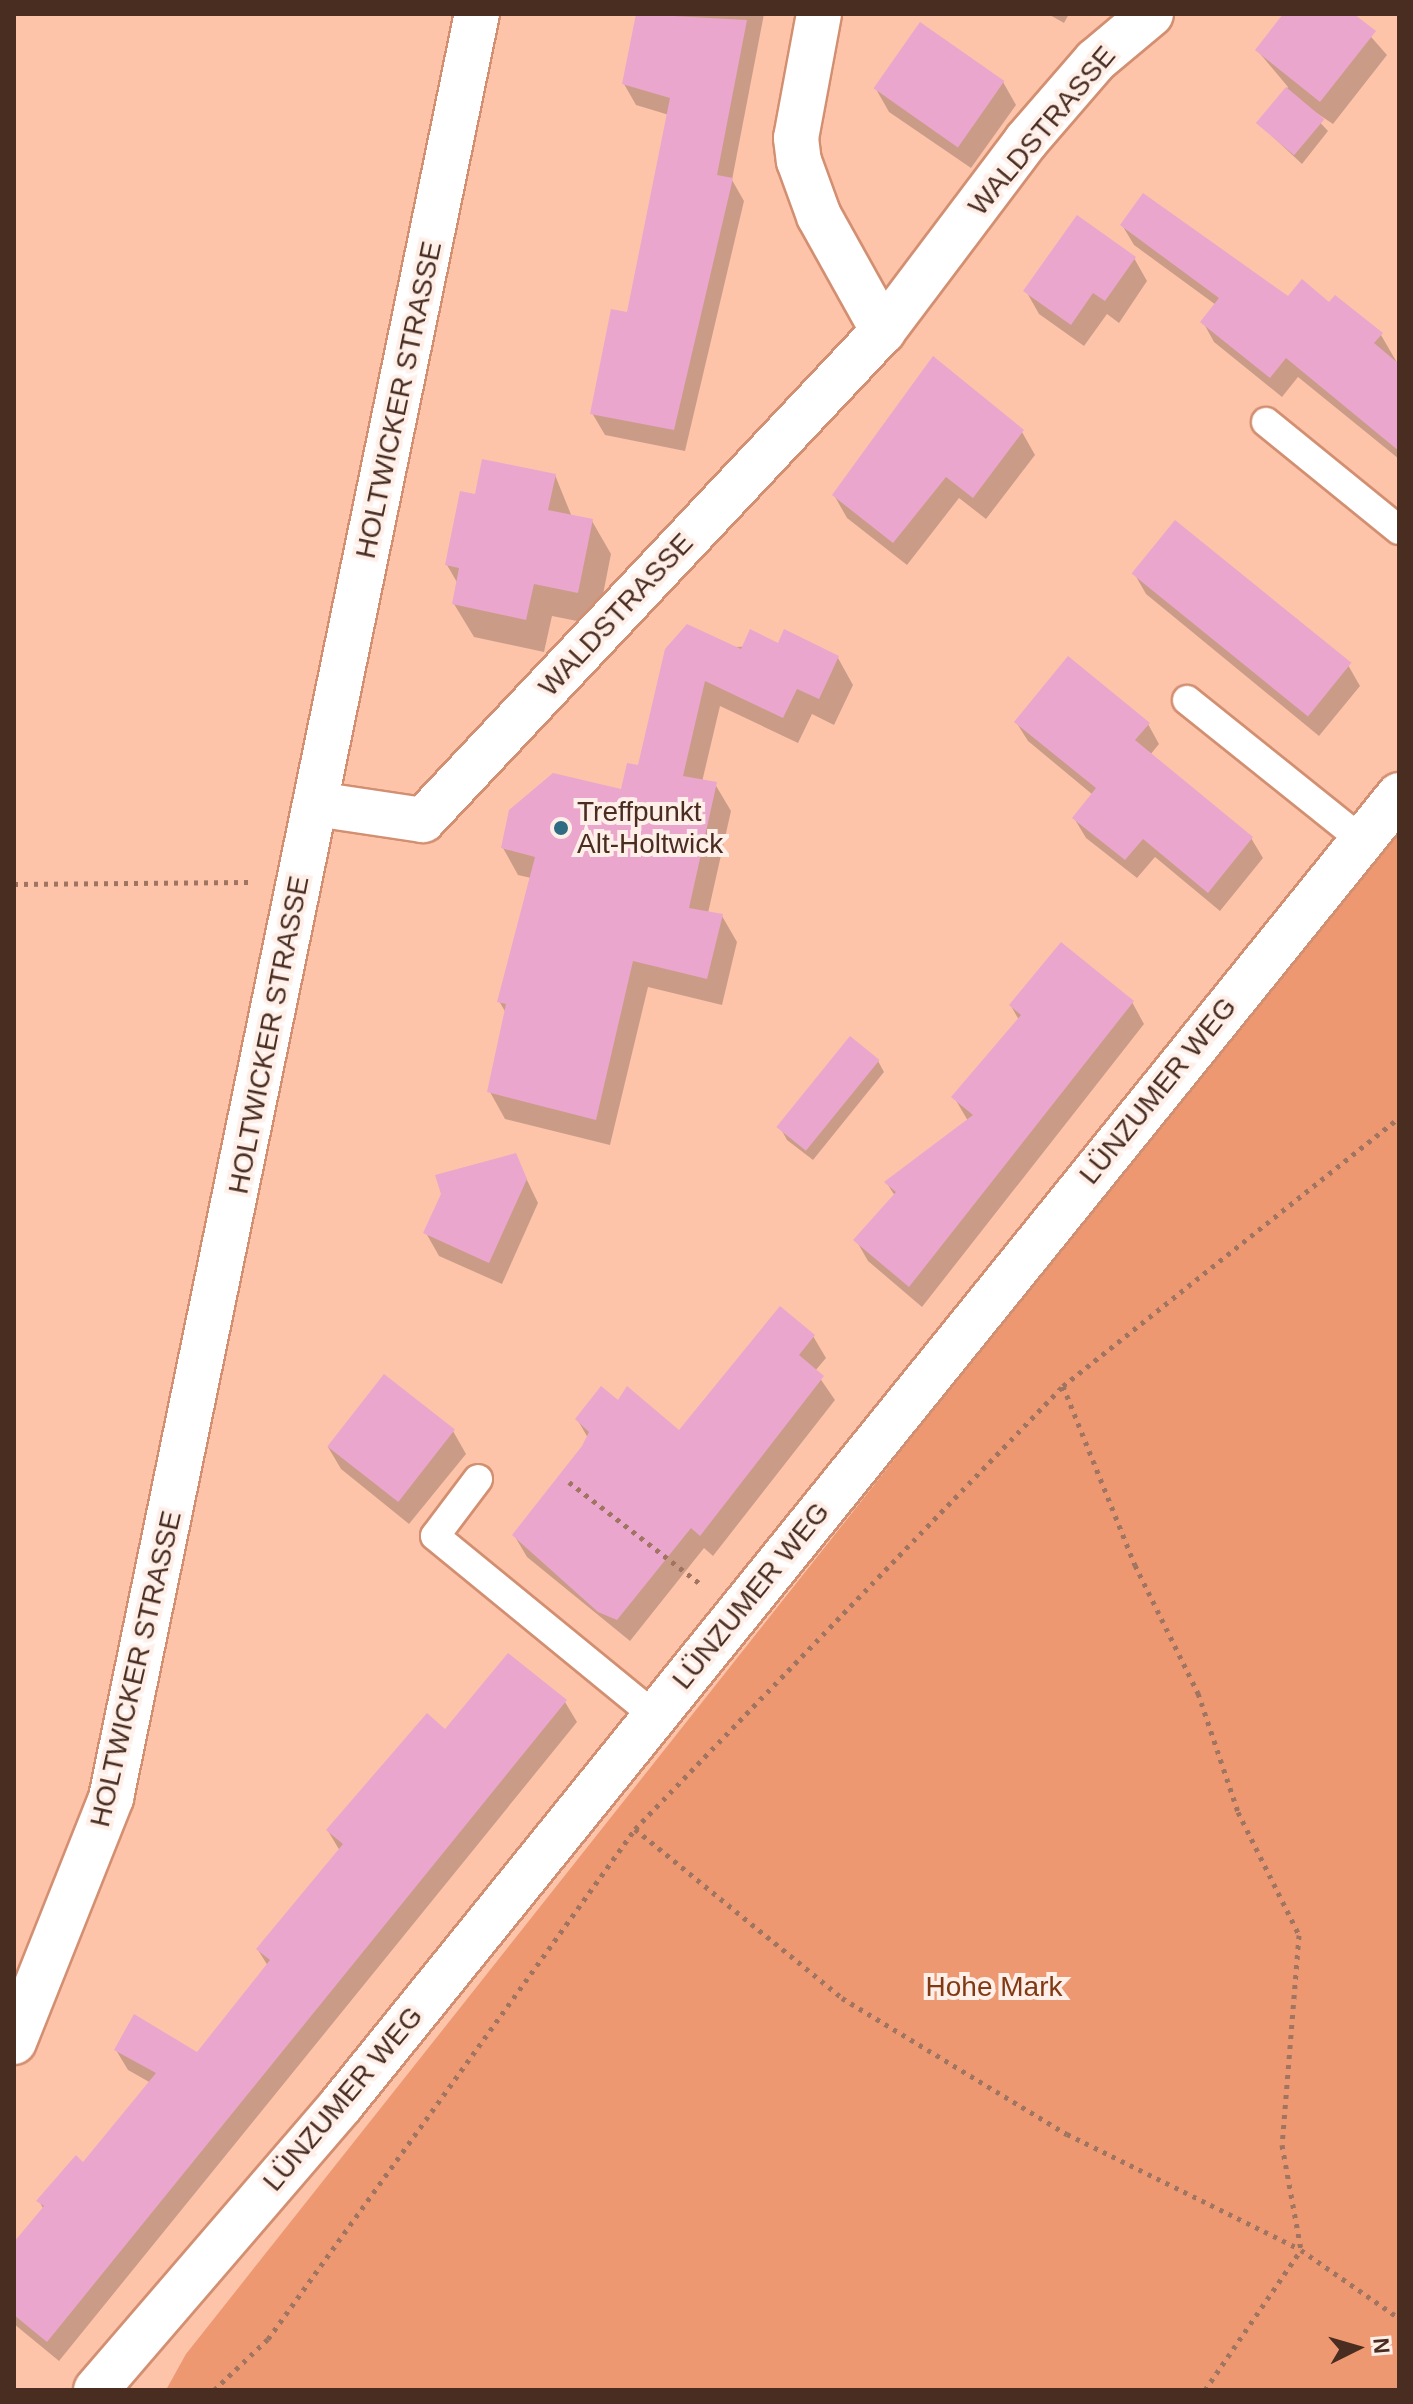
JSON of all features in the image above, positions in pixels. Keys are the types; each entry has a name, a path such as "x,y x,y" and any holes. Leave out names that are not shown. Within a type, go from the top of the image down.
{"street":[{"name":"HOLTWICKER STRASSE","path":"14,2042 111,1798 477,14"},
{"path":"819,14 796,138 799,161 819,216 883,331"},
{"name":"WALDSTRASSE","path":"316,804 423,820 883,331 1026,141 1095,61 1151,14"},
{"name":"LÜNZUMER WEG","path":"96,2390 341,2105 1399,795"}],"lane":[{"path":"1266,422 1399,530"},
{"path":"1187,700 1362,840"},
{"path":"478,1479 435,1536 655,1716"}],"path":[{"path":"14,884 300,882"},
{"path":"214,2390 268,2339 635,1829 1063,1386 1399,1118"},
{"path":"1063,1386 1135,1565 1198,1693 1238,1812 1299,1935 1282,2145 1301,2250 1205,2390"},
{"path":"569,1482 737,1613"},
{"path":"635,1829 842,1998 1067,2134 1301,2250 1399,2318"}],"green space":[{"name":"Hohe Mark","path":"1399,822 1399,2390 166,2390 186,2354"}],"building":[{"path":"636,14 747,20 717,175 733,178 674,430 590,414 611,309 627,312 670,98 622,84"},
{"path":"1283,14 1354,14 1376,31 1320,102 1255,50"},
{"path":"920,22 1004,81 958,147 874,88"},
{"path":"1286,87 1324,119 1294,155 1256,123"},
{"path":"1143,193 1288,296 1302,279 1329,302 1335,295 1383,333 1374,343 1399,364 1399,451 1286,358 1270,378 1200,322 1219,298 1120,225"},
{"path":"1077,215 1136,257 1105,301 1093,293 1071,325 1023,291"},
{"path":"933,356 1024,430 973,498 946,477 893,543 832,495"},
{"path":"482,459 556,474 548,510 593,519 578,593 534,584 526,620 452,604 459,568 445,565 460,491 475,494"},
{"path":"1175,520 1351,663 1308,716 1132,574"},
{"path":"687,624 741,649 750,629 778,643 784,629 839,656 819,699 797,689 783,718 705,681 683,776 717,782 689,908 723,914 707,979 633,961 596,1120 487,1092 506,1004 497,1002 535,857 501,848 509,810 553,773 621,789 627,763 638,765 665,649"},
{"path":"1068,656 1150,723 1135,740 1253,837 1208,893 1143,839 1125,860 1072,818 1096,788 1014,722"},
{"path":"1061,942 1134,1001 909,1287 853,1240 896,1192 884,1182 973,1115 951,1097 1021,1015 1009,1005"},
{"path":"850,1036 880,1060 806,1151 776,1127"},
{"path":"516,1153 527,1179 489,1263 423,1233 441,1194 435,1175"},
{"path":"780,1306 815,1335 799,1355 824,1376 700,1536 691,1528 617,1620 598,1612 512,1535 582,1446 589,1432 575,1419 601,1386 618,1400 627,1386 679,1430"},
{"path":"384,1374 455,1429 398,1502 327,1446"},
{"path":"508,1653 567,1700 47,2342 14,2315 14,2242 44,2206 36,2201 76,2155 83,2162 156,2073 114,2050 134,2014 197,2052 270,1960 256,1949 343,1844 326,1830 427,1713 445,1729"}],"place":[{"name":"Treffpunkt Alt-Holtwick","path":"561,828"}]}
